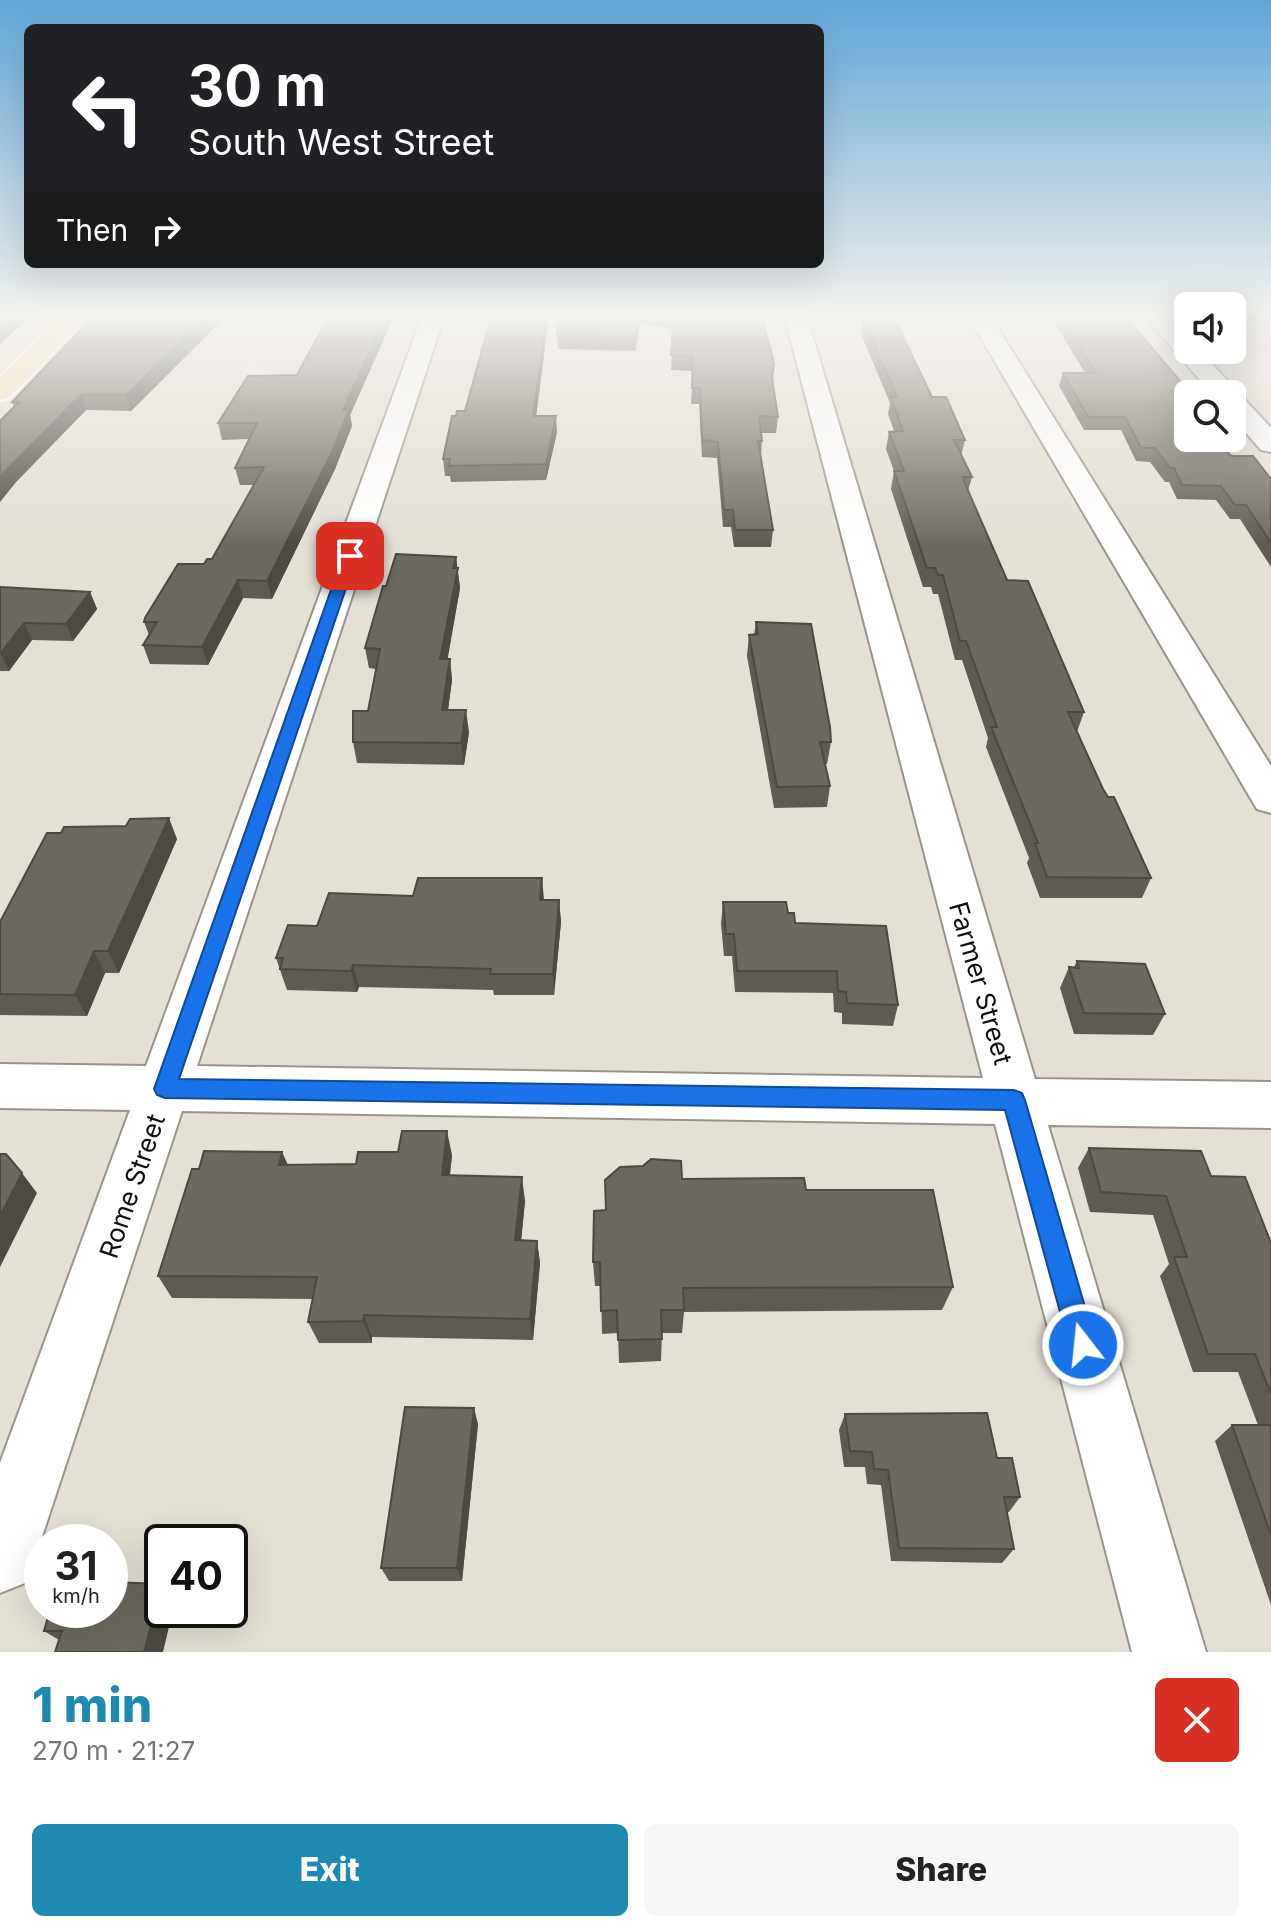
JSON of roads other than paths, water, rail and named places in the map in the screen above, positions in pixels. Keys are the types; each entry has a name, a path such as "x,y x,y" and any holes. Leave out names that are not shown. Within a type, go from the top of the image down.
{"street":[{"name":"Rome Street","path":"0,1558 407,391"},
{"name":"Farmer Street","path":"816,391 1169,1652"},
{"path":"1025,391 1271,799"},
{"path":"1246,416 1271,444"},
{"path":"0,1086 1271,1105"}]}
